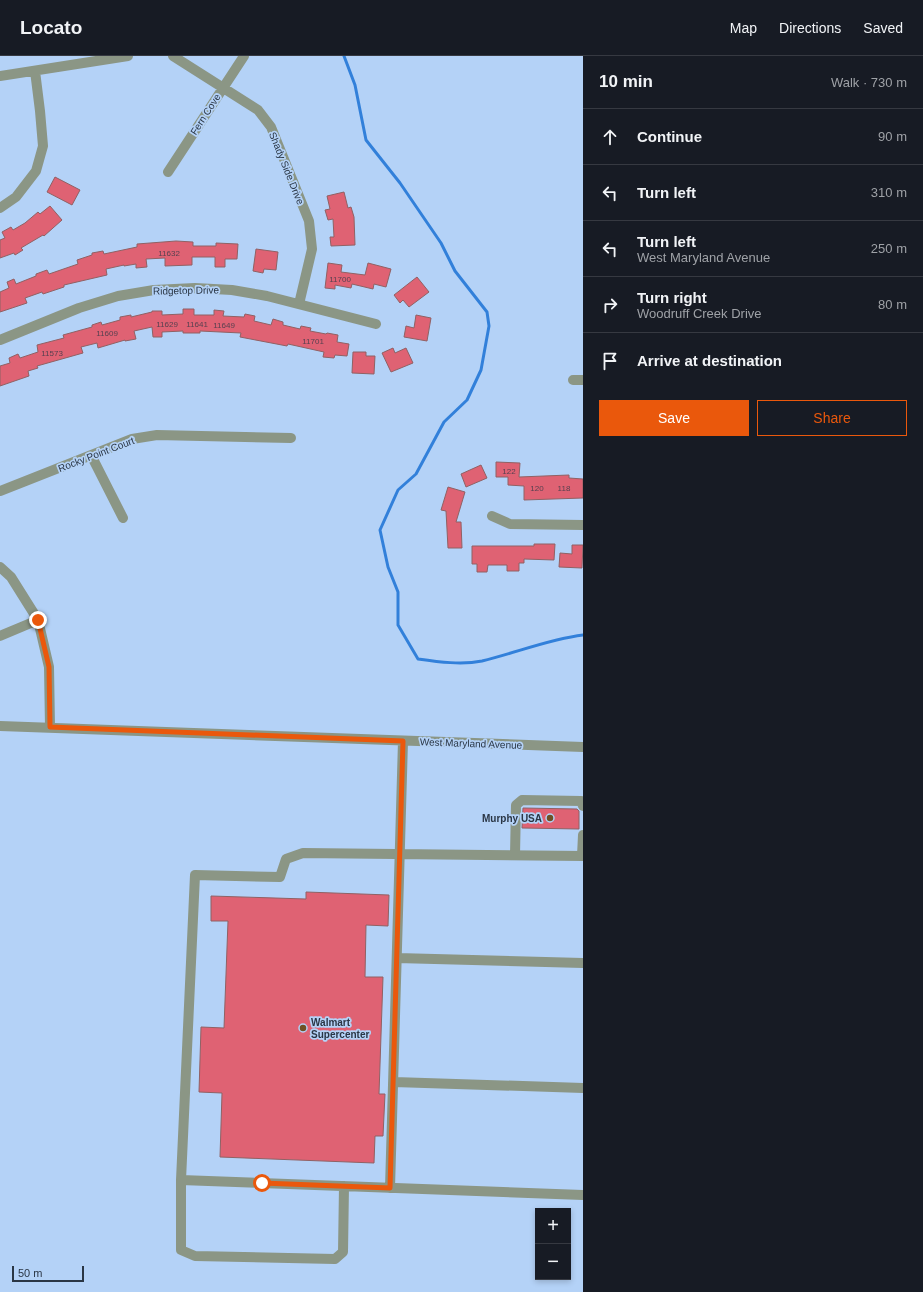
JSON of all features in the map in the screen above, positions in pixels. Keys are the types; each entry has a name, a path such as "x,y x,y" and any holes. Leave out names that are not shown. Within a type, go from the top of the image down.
{"street":[{"path":"0,76 34,72 128,56"},
{"name":"Shady Side Drive","path":"173,56 258,110 271,127 309,221 312,249 299,304"},
{"name":"Fern Cove","path":"168,172 244,56"},
{"path":"0,208 16,197 36,172 43,146 40,111 34,72"},
{"name":"Ridgetop Drive","path":"0,340 79,308 118,296 154,290 195,288 232,290 267,296 376,324"},
{"name":"Rocky Point Court","path":"0,491 132,439 157,435 291,438"},
{"path":"91,455 123,518"},
{"path":"492,516 510,524 583,525"},
{"path":"0,567 10,577 38,620 49,667 50,727"},
{"path":"0,636 38,620"},
{"name":"West Maryland Avenue","path":"0,726 583,747"},
{"path":"390,1188 403,741"},
{"path":"514,855 516,805 522,800 581,801 583,806"},
{"path":"344,1186 343,1252 335,1259 195,1256 181,1250 181,1180 195,875 280,877 286,859 303,853 583,856 583,835"},
{"path":"397,958 583,963"},
{"path":"394,1082 583,1088"},
{"path":"181,1180 583,1194"}],"building":[{"path":"55,177 80,190 72,205 47,192"},
{"path":"344,192 348,208 351,207 354,217 355,245 331,246 330,237 334,237 333,219 328,220 325,210 330,209 327,196"},
{"path":"50,206 62,220 44,236 43,235 21,248 23,250 15,255 14,253 0,258 0,240 5,238 2,232 11,227 13,230 25,223 38,212 40,214"},
{"path":"176,241 193,242 193,246 216,246 216,243 238,244 237,259 225,259 225,267 215,267 215,257 192,257 192,265 165,266 165,258 146,259 147,267 136,268 136,264 106,269 107,275 64,285 64,287 43,294 42,292 25,298 27,303 0,312 0,292 9,288 7,282 14,279 16,284 47,270 49,274 78,264 77,260 92,255 92,253 103,251 104,254 137,247 137,244"},
{"path":"256,249 278,252 276,270 264,269 263,273 253,271"},
{"path":"328,263 342,265 341,272 365,275 368,263 391,269 386,287 374,284 373,289 352,284 351,288 335,285 335,289 325,288"},
{"path":"417,277 429,292 409,307 403,300 400,303 394,295"},
{"path":"183,309 194,309 194,315 214,315 214,310 224,311 223,316 244,317 245,314 255,316 254,321 271,325 273,319 283,322 283,325 300,329 301,326 311,328 310,331 338,335 337,342 349,344 347,356 335,355 334,358 323,357 324,352 288,344 287,346 240,337 241,333 200,331 200,333 183,333 183,331 162,332 162,337 153,337 152,327 134,331 136,339 125,340 98,348 97,343 81,347 83,353 37,366 38,368 28,371 29,376 0,386 0,366 10,363 9,358 18,354 20,358 38,352 37,345 64,338 63,335 92,327 92,325 101,322 102,325 120,320 120,317 131,315 131,317 152,311 162,311 162,315 183,314"},
{"path":"416,315 431,318 427,341 404,337 406,326 414,328"},
{"path":"393,348 395,353 406,348 413,363 391,372 382,353"},
{"path":"353,352 366,352 366,356 375,356 374,374 352,373"},
{"path":"496,462 520,463 519,477 569,475 569,478 583,479 583,498 524,500 524,486 508,485 508,477 496,477"},
{"path":"481,465 487,478 466,487 461,474"},
{"path":"448,487 465,492 456,522 461,522 462,548 448,548 446,511 441,510"},
{"path":"534,544 555,544 554,560 524,559 524,563 519,563 519,571 507,571 507,565 488,565 487,572 477,572 477,564 472,564 472,546 534,546"},
{"path":"572,545 583,545 582,568 559,567 560,553 572,554"},
{"name":"Murphy USA","path":"523,808 577,809 579,811 579,829 522,828"},
{"name":"Walmart Supercenter","path":"306,892 389,895 388,926 366,925 365,977 383,977 379,1094 385,1094 383,1136 375,1136 374,1163 220,1157 222,1093 199,1092 201,1027 224,1028 228,921 211,921 211,896 306,899"}],"waterway":[{"path":"344,56 355,85 366,140 400,183 441,243 455,271 487,312 489,326 481,370 467,400 444,422 416,474 398,490 380,530 388,567 398,592 398,625 418,659 450,663 482,661 545,643 583,635"}],"place":[{"name":"Murphy USA","path":"550,818"},
{"name":"Walmart Supercenter","path":"303,1028"}],"route":[{"path":"38,620 49,667 50,727 403,741 390,1188 262,1183"}]}
